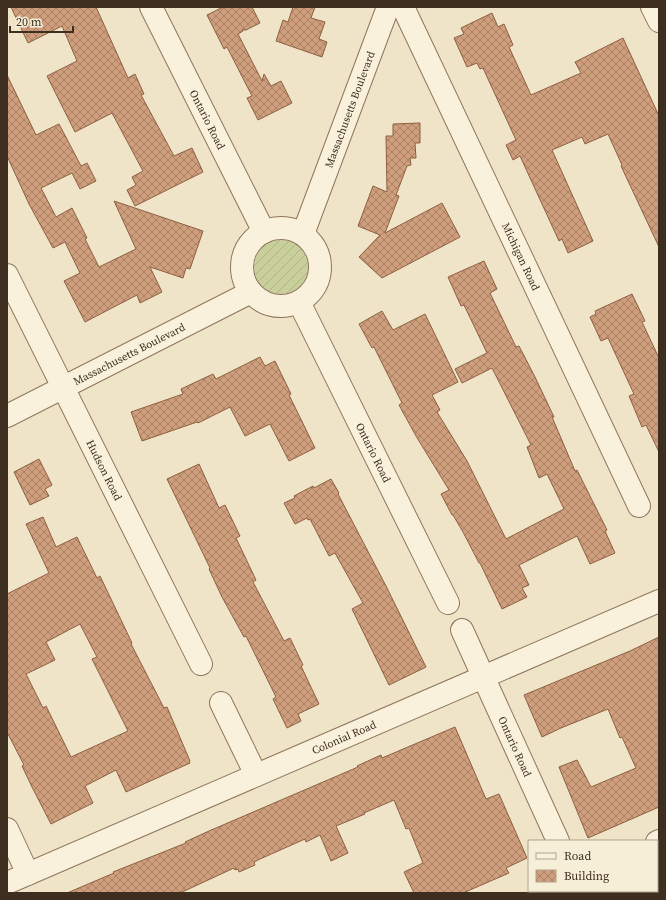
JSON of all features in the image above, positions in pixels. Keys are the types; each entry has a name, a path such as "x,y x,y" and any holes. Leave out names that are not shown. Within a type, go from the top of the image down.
{"street":[{"name":"Ontario Road","path":"151,7 264,232"},
{"name":"Massachusetts Boulevard","path":"303,234 388,7"},
{"name":"Michigan Road","path":"403,7 639,506"},
{"path":"652,7 659,21"},
{"path":"284,228 303,234 312,244 318,256 320,269 317,283 310,294 298,302 286,306 273,305 261,300 251,292 243,271 243,259 247,248 254,239 264,232 273,229 284,228"},
{"name":"Hudson Road","path":"7,275 201,664"},
{"name":"Massachusetts Boulevard","path":"7,416 251,292"},
{"name":"Ontario Road","path":"298,302 448,603"},
{"name":"Colonial Road","path":"7,883 659,601"},
{"name":"Ontario Road","path":"462,630 558,840"},
{"path":"221,703 256,775"},
{"path":"7,829 28,874"}],"green space":[{"path":"281,240 291,242 300,248 306,257 308,267 306,277 300,286 291,292 281,294 271,292 262,286 256,277 254,267 256,257 262,248 271,242"}],"building":[{"path":"11,7 96,7 128,78 135,74 144,94 141,95 174,156 192,148 203,172 135,206 127,190 136,185 132,177 143,171 112,113 75,132 47,76 77,61 62,26 28,43"},
{"path":"223,7 252,7 260,23 246,30 242,30 243,31 238,34 262,81 264,74 271,86 281,81 292,103 258,120 247,98 252,96 227,47 224,49 207,15"},
{"path":"293,7 315,7 311,18 325,22 319,39 327,42 322,57 276,41 283,20 288,22"},
{"path":"492,13 498,27 504,24 513,45 509,47 531,95 581,73 575,62 623,38 659,116 659,247 621,166 622,165 608,134 585,144 582,137 552,150 593,241 568,253 562,239 559,241 520,156 513,160 506,145 516,140 483,68 480,69 477,63 467,67 454,38 464,34 461,28"},
{"path":"7,75 36,135 59,124 81,166 87,163 96,181 80,189 72,173 41,188 56,217 72,208 99,267 136,249 114,201 203,231 190,269 186,268 183,278 150,267 162,292 140,303 137,295 85,322 64,281 80,273 65,242 53,248 29,204 7,156"},
{"path":"420,123 420,143 415,143 416,158 410,158 411,165 407,166 396,195 399,196 385,233 442,203 460,237 382,278 359,257 380,235 358,226 373,186 387,192 386,136 393,136 393,124"},
{"path":"484,261 497,289 490,293 516,347 519,346 535,377 554,417 552,417 575,471 577,470 607,530 605,531 615,553 590,564 577,536 519,565 529,585 522,588 527,597 502,609 480,563 441,494 449,490 399,405 402,403 374,347 372,348 359,324 382,311 393,330 425,314 458,382 432,395 440,410 437,412 467,461 506,539 564,509 547,474 539,478 527,447 531,445 492,368 462,383 455,369 487,353 464,305 461,306 448,277"},
{"path":"632,294 645,321 642,322 659,358 659,452 646,425 642,427 629,396 634,394 608,338 601,341 590,317 596,314 595,311"},
{"path":"260,357 265,366 275,361 291,394 289,395 315,448 289,461 270,424 245,436 230,407 198,423 197,422 142,441 131,412 183,394 181,389 213,374 216,379"},
{"path":"39,459 52,485 45,489 49,496 30,505 14,472"},
{"path":"199,464 219,508 225,505 240,536 236,538 256,580 253,582 284,641 290,638 319,704 298,714 301,721 287,728 273,699 276,697 246,636 244,637 222,597 209,569 210,568 167,479"},
{"path":"331,479 426,667 389,685 352,609 363,603 335,553 329,556 310,519 308,520 307,518 295,524 284,503 295,498 294,496 313,486 314,488"},
{"path":"43,517 56,547 77,537 97,578 100,576 132,643 131,644 164,708 167,707 190,761 190,763 126,792 116,770 85,786 93,803 51,824 7,732 7,594 49,573 26,524","holes":["80,624 97,657 92,659 128,731 71,757 46,706 43,708 26,674 55,660 46,642"]},
{"path":"659,637 659,807 588,838 559,767 577,760 591,787 636,768 622,737 620,738 608,709 542,737 524,695 630,651"},
{"path":"455,727 486,799 499,794 527,858 506,868 509,873 463,893 414,893 404,872 423,863 409,828 406,829 394,800 336,826 348,853 331,861 320,835 306,842 305,839 260,859 254,862 255,865 239,872 238,869 235,870 234,868 180,893 67,893 114,873 113,872 186,843 185,842 209,831 358,767 357,766 381,755 382,758"}]}
